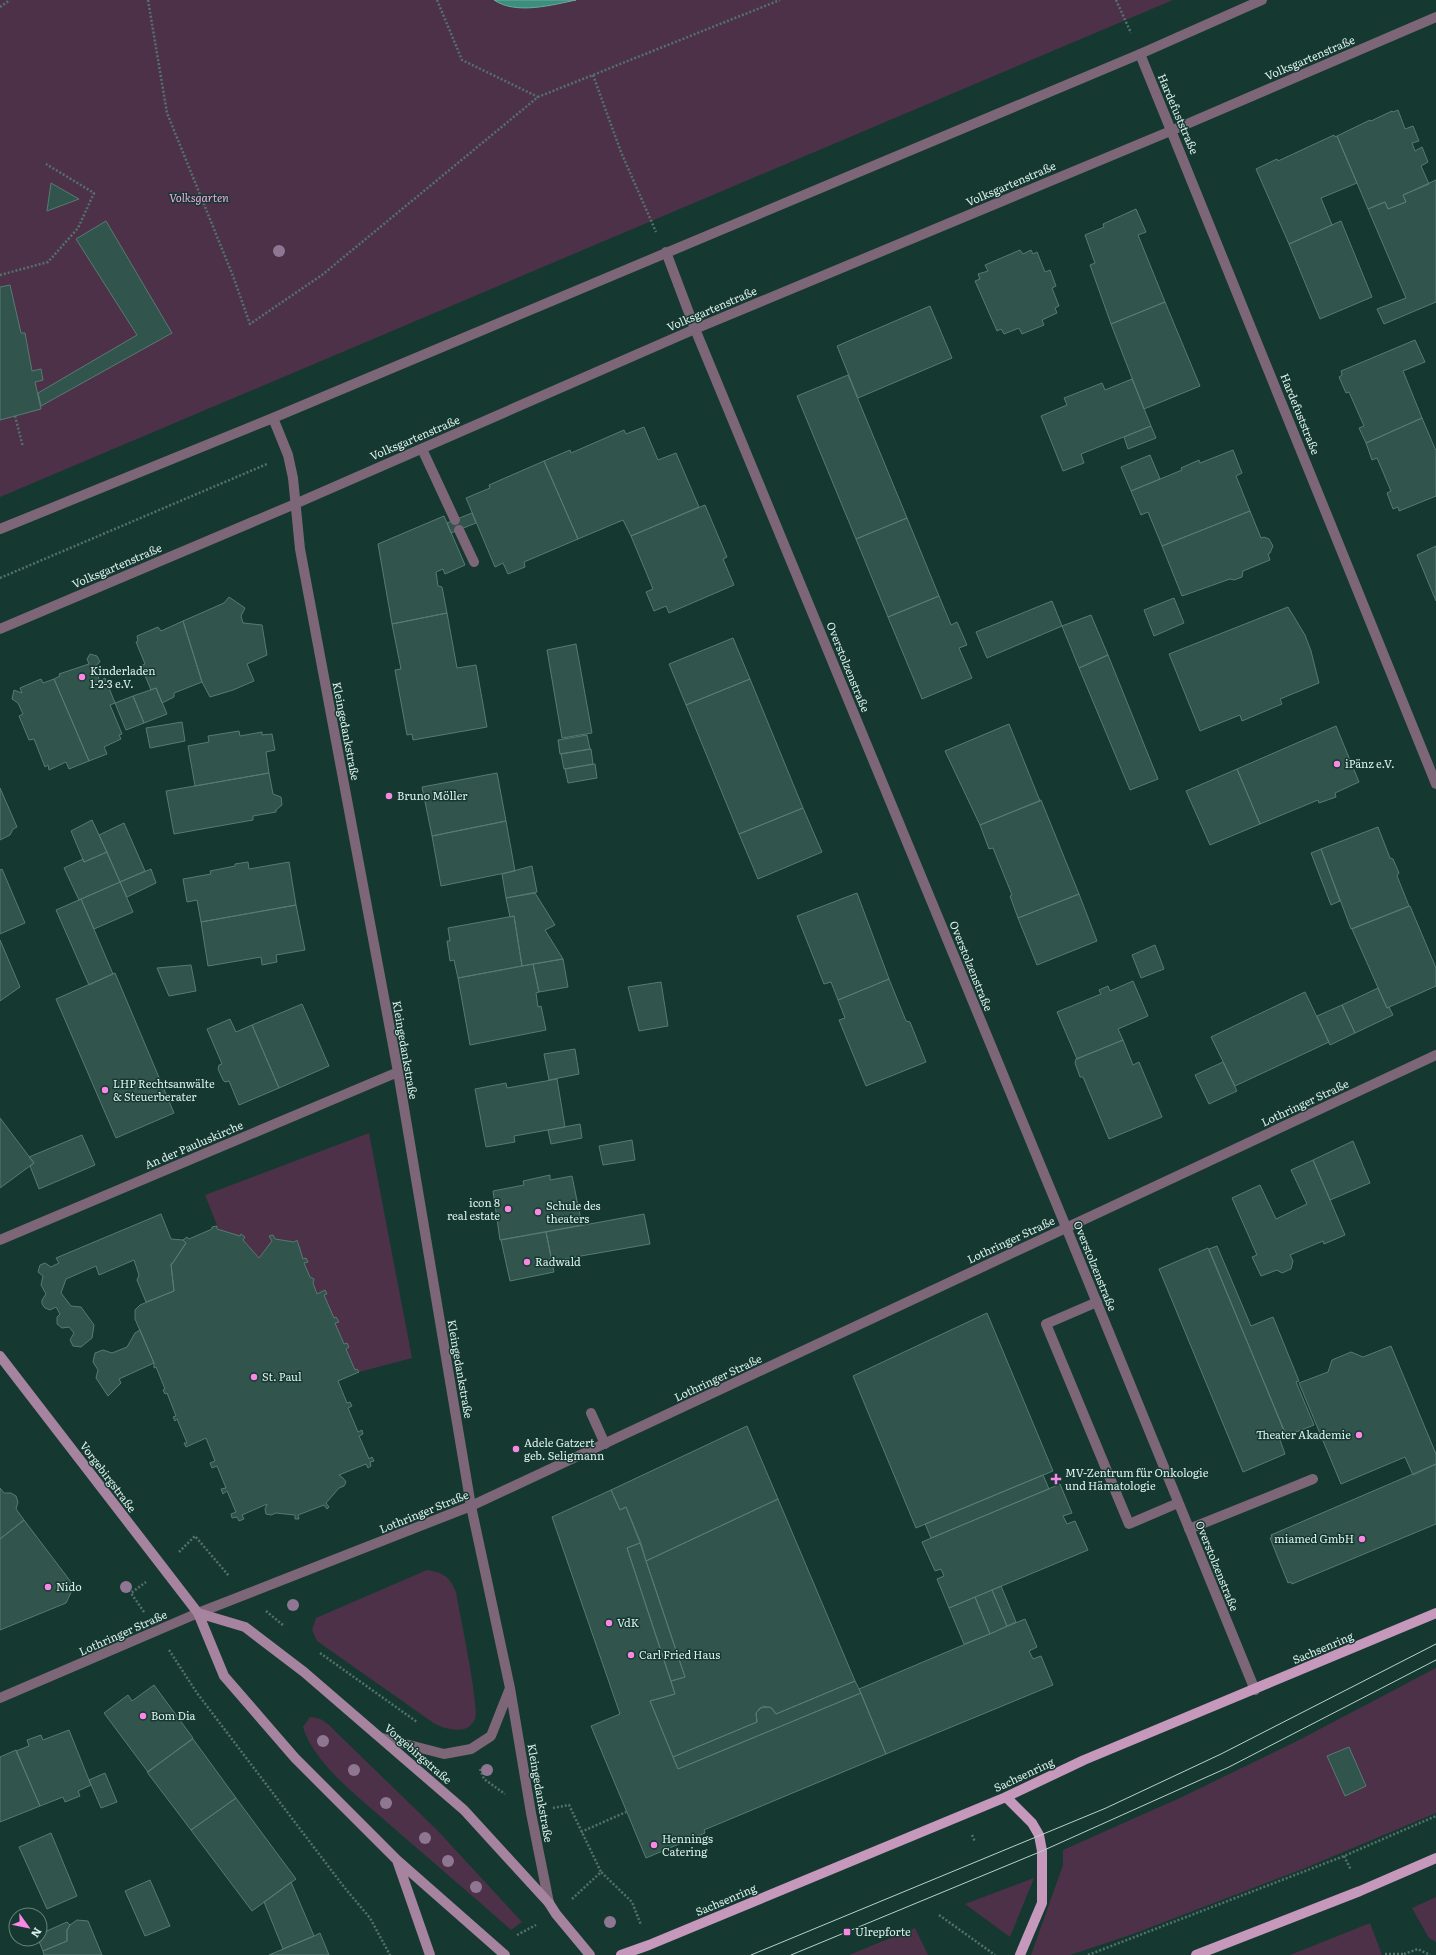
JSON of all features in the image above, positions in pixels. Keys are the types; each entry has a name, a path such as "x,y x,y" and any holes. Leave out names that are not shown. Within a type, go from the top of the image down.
{"main road":[{"name":"Vorgebirgstraße","path":"0,1356 198,1613 224,1676 295,1758 397,1860 505,1955"},
{"name":"Vorgebirgstraße","path":"198,1613 245,1627 279,1652 382,1738 464,1810 548,1903 590,1955"},
{"name":"Sachsenring","path":"621,1955 649,1945 1006,1797 1084,1760 1436,1613"},
{"path":"1006,1797 1032,1823 1039,1835 1042,1851 1042,1903 1020,1955"},
{"path":"1196,1955 1360,1891 1436,1858"},
{"path":"397,1860 430,1955"}],"street":[{"path":"0,529 273,418 1140,54 1262,0"},
{"name":"Volksgartenstraße","path":"0,629 295,504 695,329 1173,130 1436,17"},
{"name":"Hardefuststraße","path":"1140,54 1173,130 1436,784"},
{"name":"Overstolzenstraße","path":"666,252 695,329 1066,1227 1254,1690"},
{"name":"Kleingedankstraße","path":"273,418 288,455 293,478 300,549 398,1072 471,1506 510,1688 548,1903"},
{"path":"422,449 474,562"},
{"name":"Lothringer Straße","path":"0,1698 198,1613 471,1506 1436,1055"},
{"name":"An der Pauluskirche","path":"0,1240 398,1072"},
{"path":"1096,1302 1046,1324 1129,1524 1178,1503"},
{"path":"591,1413 605,1444"},
{"path":"1189,1529 1313,1479"},
{"path":"382,1738 444,1754 471,1749 491,1736 510,1688"}],"path":[{"path":"0,7 10,0"},
{"path":"148,0 167,113 233,276 250,324 322,275 538,97 780,0"},
{"path":"437,0 462,60 538,97"},
{"path":"1116,0 1140,54"},
{"path":"593,75 621,152 666,252"},
{"path":"0,275 48,262 78,228 94,193 46,164"},
{"path":"15,416 23,447"},
{"path":"0,578 288,455"},
{"path":"287,1628 245,1595 195,1536 163,1568 131,1593 197,1693 344,1887 370,1918 390,1955"},
{"path":"317,1651 419,1723"},
{"path":"471,1749 484,1779 531,1813 569,1805 601,1872"},
{"path":"581,1832 626,1812"},
{"path":"1088,1955 1344,1856 1436,1816"},
{"path":"939,1915 995,1955"},
{"path":"1385,1954 1405,1955 1418,1949 1430,1955"}],"green space":[{"name":"Volksgarten","path":"0,0 1173,0 0,497"},
{"path":"369,1133 412,1358 359,1372 357,1369 355,1370 335,1323 338,1322 336,1317 334,1318 324,1295 327,1293 325,1290 317,1294 304,1263 307,1261 306,1258 303,1259 297,1244 297,1240 294,1242 275,1239 273,1235 269,1236 272,1241 259,1258 243,1240 245,1237 219,1230 205,1195"},
{"path":"427,1570 438,1572 445,1576 451,1582 456,1592 472,1679 476,1711 475,1719 472,1724 463,1729 457,1730 435,1724 317,1641 312,1630 316,1618"},
{"path":"1436,1668 1436,1813 1303,1869 1133,1934 1070,1955 1031,1955 1063,1865 1063,1850 1182,1797 1299,1740"},
{"path":"310,1717 323,1720 332,1728 437,1830 522,1922 511,1930 339,1780 317,1754 309,1741 303,1727"},
{"path":"1034,1878 1010,1937 965,1904"},
{"path":"1436,1897 1436,1942 1429,1938 1412,1908"},
{"path":"1370,1923 1382,1955 1290,1955"},
{"path":"915,1928 928,1955 849,1955"}],"shaded area":[{"path":"494,0 576,0 534,8 523,8 503,5"}],"building":[{"path":"1398,110 1405,129 1413,126 1419,141 1412,143 1415,151 1422,147 1428,162 1421,166 1429,184 1403,195 1406,202 1388,209 1385,202 1368,209 1337,136 1370,120 1371,121 1392,111"},
{"path":"1334,135 1335,137 1337,136 1357,183 1321,198 1332,225 1289,244 1256,169 1277,159 1278,161"},
{"path":"1436,180 1436,302 1384,324 1377,309 1406,298 1368,209 1385,202 1388,209 1406,202 1403,195"},
{"path":"51,183 79,199 47,211"},
{"path":"1136,209 1146,232 1138,235 1165,302 1111,324 1090,265 1095,263 1085,235 1104,227 1103,224"},
{"path":"106,221 172,333 41,406 38,393 137,335 76,239"},
{"path":"1341,221 1372,297 1320,319 1289,244"},
{"path":"1020,250 1023,254 1031,250 1033,254 1037,252 1045,272 1050,270 1056,286 1052,288 1059,306 1055,308 1057,313 1042,320 1044,325 1022,334 1019,328 1004,334 1001,329 997,331 975,281 980,279 978,274 988,271 985,265"},
{"path":"10,285 21,333 25,333 32,371 41,369 43,380 35,382 41,409 0,420 0,287"},
{"path":"1165,302 1200,386 1144,409 1111,324"},
{"path":"930,306 952,358 858,398 837,346"},
{"path":"1415,340 1425,362 1403,371 1422,418 1366,443 1359,428 1364,426 1349,392 1346,393 1339,377 1342,375 1341,371"},
{"path":"848,375 907,518 856,539 797,396"},
{"path":"1132,379 1151,426 1081,454 1084,463 1063,471 1041,416 1067,405 1064,398 1102,383 1105,390"},
{"path":"1422,418 1436,451 1436,496 1399,511 1398,507 1393,509 1387,493 1391,491 1377,458 1372,460 1366,443"},
{"path":"1151,426 1156,438 1128,449 1124,437"},
{"path":"644,427 658,460 676,453 699,507 631,536 623,520 578,539 544,461 570,450 571,453 624,430 626,434"},
{"path":"1233,450 1242,473 1236,476 1250,511 1162,546 1148,512 1141,515 1131,491 1182,470 1181,468 1199,460 1200,463"},
{"path":"1150,455 1160,479 1131,491 1121,467"},
{"path":"544,461 578,539 524,562 525,567 508,574 503,563 495,567 466,498 490,488 489,485"},
{"path":"705,505 727,557 723,559 734,585 669,613 666,606 654,611 646,592 653,589 631,536"},
{"path":"1250,511 1261,538 1264,537 1269,539 1273,546 1268,554 1270,560 1243,571 1242,577 1234,580 1230,579 1182,596 1162,546"},
{"path":"472,513 476,523 451,533 447,523"},
{"path":"444,516 465,565 445,574 443,569 436,572 438,586 442,587 447,613 392,624 378,544"},
{"path":"907,518 939,596 888,617 856,539"},
{"path":"1436,546 1436,601 1417,555"},
{"path":"939,596 951,625 957,622 967,645 959,648 972,678 922,699 888,617"},
{"path":"229,597 245,608 241,616 243,623 262,625 267,655 247,664 254,681 233,690 210,697 202,682 183,621 224,603"},
{"path":"1174,598 1184,623 1154,636 1144,610"},
{"path":"1052,601 1062,626 987,658 976,632"},
{"path":"1288,607 1305,635 1311,651 1319,683 1280,699 1282,704 1242,721 1240,715 1200,731 1169,654"},
{"path":"447,613 457,668 476,665 487,727 413,740 412,734 407,735 395,670 401,669 392,624"},
{"path":"1091,615 1108,655 1079,668 1062,626"},
{"path":"183,621 202,682 174,693 174,697 162,703 156,688 151,690 141,666 145,664 136,642 138,641 137,636 158,627 161,631"},
{"path":"733,638 750,679 686,705 669,664"},
{"path":"576,644 592,733 562,738 547,650"},
{"path":"90,654 97,656 100,662 94,667 100,681 105,678 115,703 110,705 122,734 119,735 121,739 104,747 107,754 89,761 54,679 60,676 59,674 89,664 87,659"},
{"path":"1108,655 1158,779 1130,790 1079,668"},
{"path":"41,679 43,683 54,679 89,761 69,769 66,762 49,770 48,765 45,767 34,739 29,740 19,716 23,714 18,703 12,699 14,690 22,693 20,688"},
{"path":"750,679 803,808 739,834 686,705"},
{"path":"156,688 167,714 144,723 133,696"},
{"path":"133,696 144,723 126,730 115,703"},
{"path":"182,722 185,741 150,748 146,728"},
{"path":"1009,724 1040,801 980,825 945,751"},
{"path":"1336,726 1359,782 1335,793 1336,797 1319,803 1318,800 1260,824 1237,769"},
{"path":"239,731 240,736 262,732 262,735 272,734 275,750 266,752 269,773 195,786 188,746 209,742 208,736"},
{"path":"587,735 590,749 560,754 558,740"},
{"path":"591,749 593,764 564,769 561,754"},
{"path":"595,764 597,778 568,783 565,769"},
{"path":"1237,769 1260,824 1210,845 1186,791"},
{"path":"269,773 273,794 281,797 282,805 276,810 276,812 253,816 253,820 174,834 166,791"},
{"path":"497,773 506,821 432,836 422,787"},
{"path":"0,788 17,827 13,829 10,835 0,840"},
{"path":"1041,800 1079,894 1018,918 1010,896 1012,895 993,848 989,849 980,825"},
{"path":"803,808 822,852 758,879 739,834"},
{"path":"92,820 107,852 84,862 71,831"},
{"path":"506,821 515,871 441,886 432,836"},
{"path":"124,823 145,871 120,882 99,835"},
{"path":"1378,827 1390,858 1393,859 1399,873 1397,876 1409,906 1351,929 1321,849"},
{"path":"1321,849 1340,901 1331,905 1311,853"},
{"path":"107,852 120,882 79,900 64,868 83,859 84,862"},
{"path":"248,862 249,869 289,862 296,905 201,922 197,900 187,902 183,879 211,874 210,871"},
{"path":"532,866 537,892 506,898 502,874"},
{"path":"2,869 25,923 0,934 0,870"},
{"path":"151,869 156,883 127,897 120,882"},
{"path":"120,882 133,912 94,929 81,899"},
{"path":"535,893 555,925 545,930 563,959 522,966 514,916 510,917 506,898"},
{"path":"857,893 889,979 838,1000 831,982 824,984 797,916"},
{"path":"1079,894 1097,941 1037,965 1018,918"},
{"path":"81,899 113,974 89,985 56,910"},
{"path":"296,905 305,950 276,955 277,962 262,965 261,957 208,966 201,922"},
{"path":"1410,906 1436,968 1436,986 1387,1008 1352,929"},
{"path":"514,916 522,966 458,978 454,960 450,961 447,941 450,941 448,928"},
{"path":"0,940 20,987 0,1001"},
{"path":"1155,945 1164,969 1141,978 1132,955"},
{"path":"563,959 568,987 539,992 533,964"},
{"path":"533,964 539,992 536,993 538,1007 541,1006 546,1030 470,1045 458,978"},
{"path":"191,965 196,991 169,996 157,968"},
{"path":"115,973 174,1113 116,1138 56,999"},
{"path":"889,979 906,1021 910,1022 926,1062 866,1086 839,1020 845,1018 838,1000"},
{"path":"1133,981 1148,1016 1118,1029 1123,1040 1077,1059 1057,1012 1101,994 1099,990 1108,986 1110,991"},
{"path":"661,982 668,1026 639,1031 628,987"},
{"path":"1378,988 1387,1008 1389,1007 1393,1015 1355,1033 1342,1005"},
{"path":"1305,992 1329,1042 1235,1086 1211,1037"},
{"path":"302,1004 329,1066 279,1088 252,1025"},
{"path":"1342,1005 1355,1033 1330,1045 1317,1016"},
{"path":"230,1019 236,1032 252,1025 279,1088 239,1105 229,1081 225,1082 223,1080 218,1069 219,1065 222,1064 207,1029"},
{"path":"1123,1040 1133,1065 1139,1062 1162,1117 1109,1139 1083,1077 1080,1077 1075,1063 1076,1059"},
{"path":"575,1049 579,1074 549,1080 544,1054"},
{"path":"1223,1062 1237,1091 1209,1104 1195,1075"},
{"path":"557,1079 565,1127 514,1136 515,1142 486,1147 475,1089 506,1083 507,1088"},
{"path":"0,1118 34,1163 0,1188"},
{"path":"580,1124 582,1138 551,1144 548,1130"},
{"path":"82,1135 95,1165 39,1189 30,1166 34,1163 29,1157"},
{"path":"632,1140 635,1160 603,1165 599,1146"},
{"path":"1353,1141 1370,1183 1330,1200 1313,1160"},
{"path":"1313,1160 1345,1235 1324,1244 1323,1241 1290,1255 1293,1261 1291,1269 1282,1273 1277,1270 1261,1276 1252,1257 1257,1255 1232,1198 1260,1185 1276,1219 1307,1204 1291,1170"},
{"name":"Schule des theaters","path":"550,1175 550,1180 572,1176 582,1225 500,1240 493,1191 524,1185 523,1181"},
{"path":"161,1214 171,1239 183,1240 186,1243 171,1264 174,1291 146,1302 137,1280 139,1275 134,1260 99,1275 96,1266 66,1279 61,1293 71,1306 81,1307 94,1325 92,1338 81,1347 73,1346 70,1340 74,1333 69,1327 62,1328 57,1324 57,1317 60,1314 56,1307 50,1310 45,1308 42,1304 42,1300 46,1294 41,1285 43,1276 38,1272 40,1265 45,1263 51,1267 59,1263 56,1258"},
{"path":"644,1214 650,1244 552,1261 546,1232"},
{"name":"St. Paul","path":"217,1226 217,1229 240,1236 241,1234 245,1237 243,1240 259,1258 272,1241 269,1236 273,1235 275,1239 294,1242 297,1240 303,1259 306,1258 308,1262 304,1263 310,1277 314,1279 313,1283 317,1294 325,1290 327,1294 324,1295 334,1318 336,1317 339,1322 335,1323 344,1344 347,1343 349,1347 346,1349 355,1370 357,1369 359,1372 338,1381 347,1403 350,1402 352,1406 348,1408 358,1432 362,1430 363,1434 359,1436 369,1459 372,1457 374,1461 370,1462 371,1466 368,1468 366,1464 339,1475 346,1482 344,1486 339,1488 326,1503 329,1507 327,1509 324,1505 298,1515 299,1519 295,1519 295,1515 276,1513 271,1515 266,1514 265,1509 267,1504 242,1515 244,1519 239,1521 237,1517 232,1518 231,1514 236,1512 227,1491 223,1494 221,1489 226,1488 217,1466 212,1468 210,1463 215,1461 206,1438 186,1447 184,1443 187,1443 177,1419 175,1421 173,1417 176,1416 167,1393 165,1394 163,1390 165,1389 156,1367 154,1368 154,1363 135,1319 135,1310 140,1305 174,1291 171,1264 186,1243 183,1240 187,1237 189,1239"},
{"path":"546,1232 554,1272 510,1281 501,1240"},
{"path":"1217,1246 1251,1326 1273,1317 1299,1381 1296,1382 1314,1425 1286,1436 1209,1249"},
{"path":"1208,1248 1287,1437 1280,1440 1285,1454 1243,1472 1159,1269"},
{"path":"987,1313 1053,1471 916,1528 853,1376"},
{"path":"140,1330 154,1363 119,1379 121,1383 108,1396 96,1378 98,1370 93,1362 95,1353 103,1350 112,1353 127,1347 135,1333"},
{"path":"1391,1346 1436,1454 1436,1464 1413,1475 1405,1457 1341,1484 1299,1383 1328,1372 1332,1360 1351,1352 1363,1357"},
{"path":"747,1426 778,1499 646,1561 641,1543 626,1507 620,1510 611,1490"},
{"path":"1436,1464 1436,1524 1292,1584 1291,1582 1288,1583 1270,1538 1272,1537 1271,1535"},
{"path":"1043,1475 1049,1489 931,1538 925,1524"},
{"path":"1060,1484 1072,1513 1063,1516 1067,1524 1075,1521 1088,1550 949,1608 937,1579 944,1576 941,1569 935,1571 922,1542"},
{"path":"0,1488 4,1493 11,1493 16,1496 18,1502 16,1509 24,1520 0,1539"},
{"name":"Carl Fried Haus","path":"611,1490 620,1510 626,1507 640,1543 627,1548 675,1694 650,1701 678,1769 861,1693 886,1754 704,1830 705,1833 646,1858 591,1726 620,1714 552,1517"},
{"path":"778,1499 855,1681 776,1714 772,1708 763,1706 756,1713 757,1722 673,1757 650,1701 675,1694 671,1681 685,1677 646,1561"},
{"path":"24,1520 74,1586 66,1603 0,1630 0,1539"},
{"path":"640,1543 685,1677 671,1681 627,1548"},
{"path":"1001,1586 1016,1622 1007,1626 992,1590"},
{"path":"992,1590 1007,1626 990,1634 975,1597"},
{"path":"975,1597 990,1634 964,1644 949,1608"},
{"path":"1025,1619 1037,1647 1029,1651 1033,1659 1041,1656 1053,1685 886,1754 859,1689"},
{"path":"855,1681 861,1693 678,1769 673,1757 757,1722 756,1713 760,1708 770,1707 776,1714"},
{"path":"154,1685 193,1738 148,1772 104,1713 128,1695 132,1701"},
{"path":"69,1730 91,1785 78,1791 80,1796 65,1802 63,1797 40,1806 16,1751 29,1746 27,1740 41,1735 43,1740"},
{"path":"193,1739 236,1798 191,1830 147,1772"},
{"path":"1349,1747 1366,1786 1345,1796 1327,1756"},
{"path":"16,1750 40,1806 0,1822 0,1757"},
{"path":"105,1773 117,1802 101,1808 89,1780"},
{"path":"236,1798 296,1879 252,1911 191,1830"},
{"path":"51,1833 77,1896 48,1909 48,1907 46,1907 19,1847"},
{"path":"150,1880 170,1926 145,1936 125,1891"},
{"path":"291,1882 314,1936 283,1949 264,1902"},
{"path":"77,1920 88,1921 102,1955 44,1955 43,1951 67,1941 67,1930 70,1925"},
{"path":"67,1922 70,1925 67,1930 67,1941 43,1951 41,1947 48,1947 48,1930"},
{"path":"320,1933 329,1955 269,1955 314,1936"}],"tram line":[{"path":"751,1955 1106,1808 1221,1754 1436,1644"},
{"path":"791,1955 1042,1851 1229,1767 1436,1660"}],"place":[{"name":"Kinderladen 1-2-3 e.V.","path":"82,677"},
{"name":"iPänz e.V.","path":"1337,764"},
{"name":"Bruno Möller","path":"389,796"},
{"name":"LHP Rechtsanwälte & Steuerberater","path":"105,1090"},
{"name":"icon 8 real estate","path":"508,1209"},
{"name":"Schule des theaters","path":"538,1212"},
{"name":"Radwald","path":"527,1262"},
{"name":"St. Paul","path":"254,1377"},
{"name":"Theater Akademie","path":"1359,1435"},
{"name":"Adele Gatzert geb. Seligmann","path":"516,1449"},
{"name":"MV-Zentrum für Onkologie und Hämatologie","path":"1056,1479"},
{"name":"miamed GmbH","path":"1362,1539"},
{"name":"Nido","path":"48,1587"},
{"name":"VdK","path":"609,1623"},
{"name":"Carl Fried Haus","path":"631,1655"},
{"name":"Bom Dia","path":"143,1716"},
{"name":"Hennings Catering","path":"654,1845"},
{"name":"Ulrepforte","path":"847,1932"}]}
